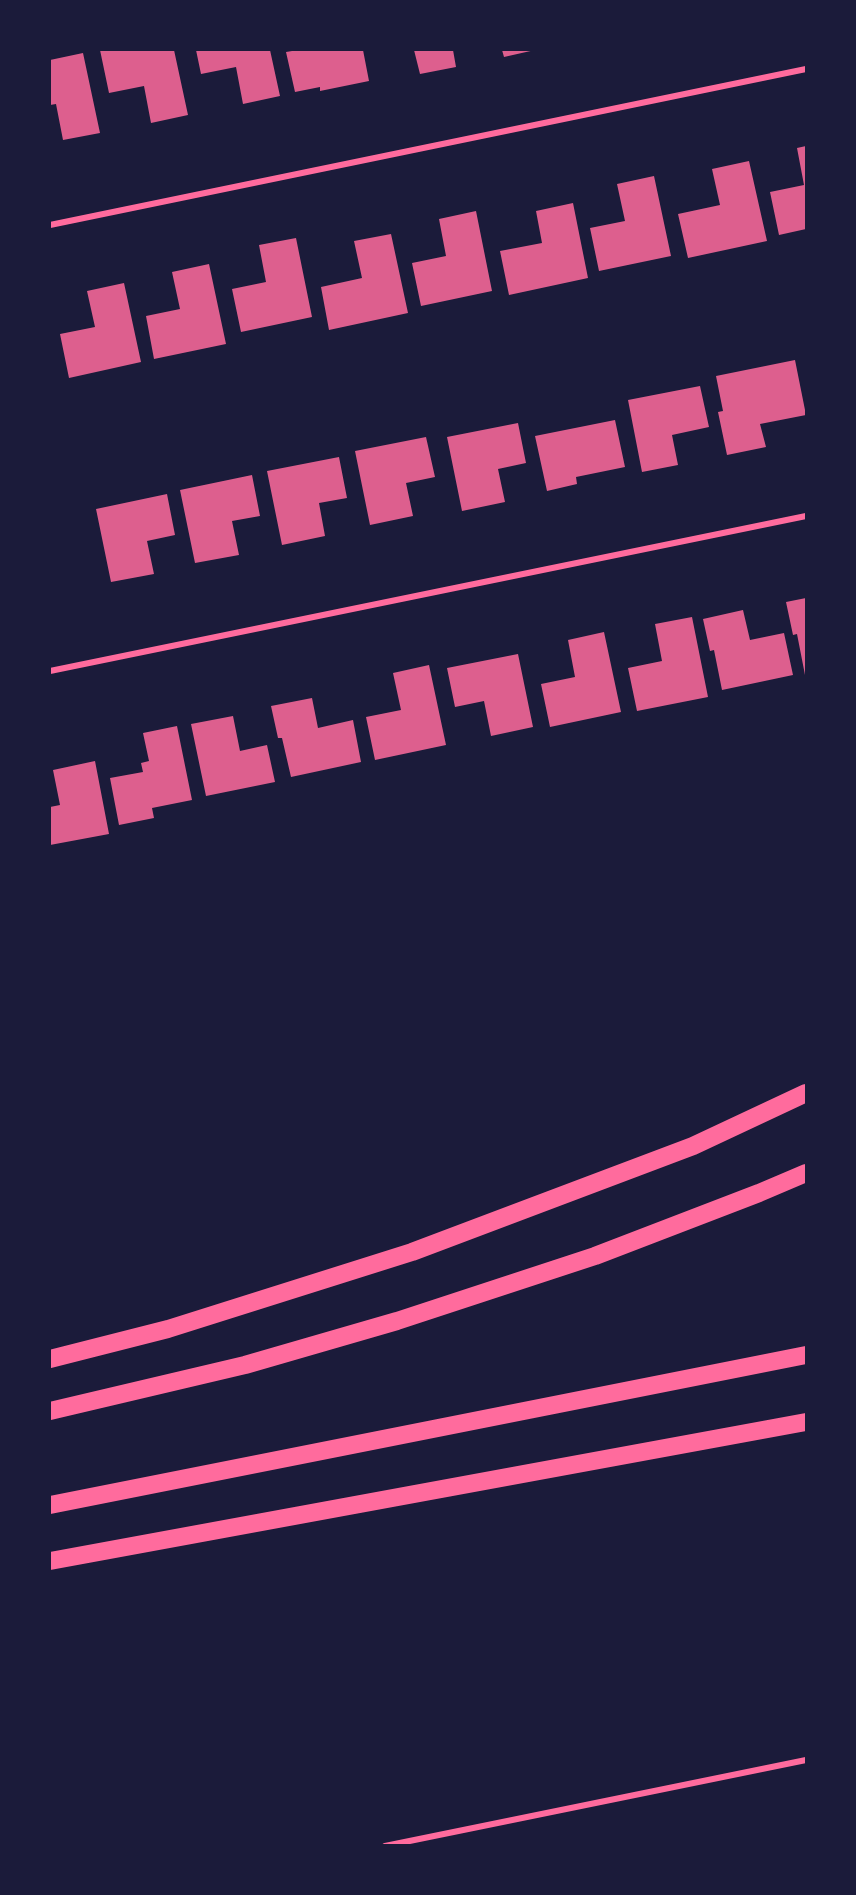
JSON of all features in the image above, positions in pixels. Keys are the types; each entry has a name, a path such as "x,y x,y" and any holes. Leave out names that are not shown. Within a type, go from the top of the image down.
{"highway":[{"path":"50,1359 168,1329 412,1252 693,1146 807,1093"},
{"path":"50,1411 245,1365 397,1321 595,1256 807,1173"},
{"path":"50,1505 807,1355"},
{"path":"50,1561 807,1422"}],"street":[{"path":"50,225 807,69"},
{"path":"50,670 807,516"},
{"path":"385,1845 807,1760"}],"building":[{"path":"100,50 174,50 188,115 151,123 144,86 109,93"},
{"path":"196,50 270,50 280,96 243,104 236,67 201,74"},
{"path":"363,50 369,81 320,91 320,87 295,92 286,52"},
{"path":"414,50 453,50 456,67 420,74"},
{"path":"502,50 535,50 504,57"},
{"path":"83,53 100,133 63,140 56,104 50,105 50,60"},
{"path":"806,146 806,229 779,235 770,192 804,185 797,148"},
{"path":"749,161 767,241 688,258 678,214 720,205 712,169"},
{"path":"654,176 671,256 599,271 590,228 625,221 617,184"},
{"path":"573,203 588,278 509,295 500,251 542,243 536,211"},
{"path":"476,211 492,291 421,306 412,263 446,256 439,219"},
{"path":"391,234 408,313 329,330 321,287 362,278 354,241"},
{"path":"296,238 312,317 241,332 232,289 266,282 259,245"},
{"path":"209,264 226,344 154,359 146,316 180,309 172,272"},
{"path":"124,283 141,362 69,378 60,334 95,327 87,291"},
{"path":"795,360 806,415 760,424 766,447 727,455 718,412 723,411 716,376"},
{"path":"700,386 709,427 672,435 678,465 642,472 628,400"},
{"path":"615,420 625,467 576,477 577,484 547,491 535,436"},
{"path":"518,423 526,463 498,469 505,502 462,511 447,437"},
{"path":"426,437 435,477 406,483 413,516 370,525 355,451"},
{"path":"339,457 347,498 319,503 325,536 282,545 267,471"},
{"path":"252,475 260,516 232,521 239,555 195,563 180,490"},
{"path":"167,494 175,535 147,541 154,574 111,582 96,509"},
{"path":"806,598 805,675 797,634 793,635 786,602"},
{"path":"743,610 750,640 784,633 793,675 722,690 714,650 710,651 703,619"},
{"path":"692,617 708,697 637,711 628,668 662,661 655,624"},
{"path":"604,632 621,712 550,727 541,684 575,677 568,640"},
{"path":"518,654 533,727 491,736 484,701 455,707 447,668"},
{"path":"429,665 446,745 375,760 366,717 401,710 393,673"},
{"path":"312,698 318,728 353,720 361,762 291,777 282,738 278,738 271,706"},
{"path":"233,716 240,751 267,745 275,782 206,796 191,724"},
{"path":"177,726 192,800 152,808 154,818 119,825 110,778 143,772 141,763 149,761 143,733"},
{"path":"95,761 109,834 50,845 50,807 60,805 53,770"}]}
